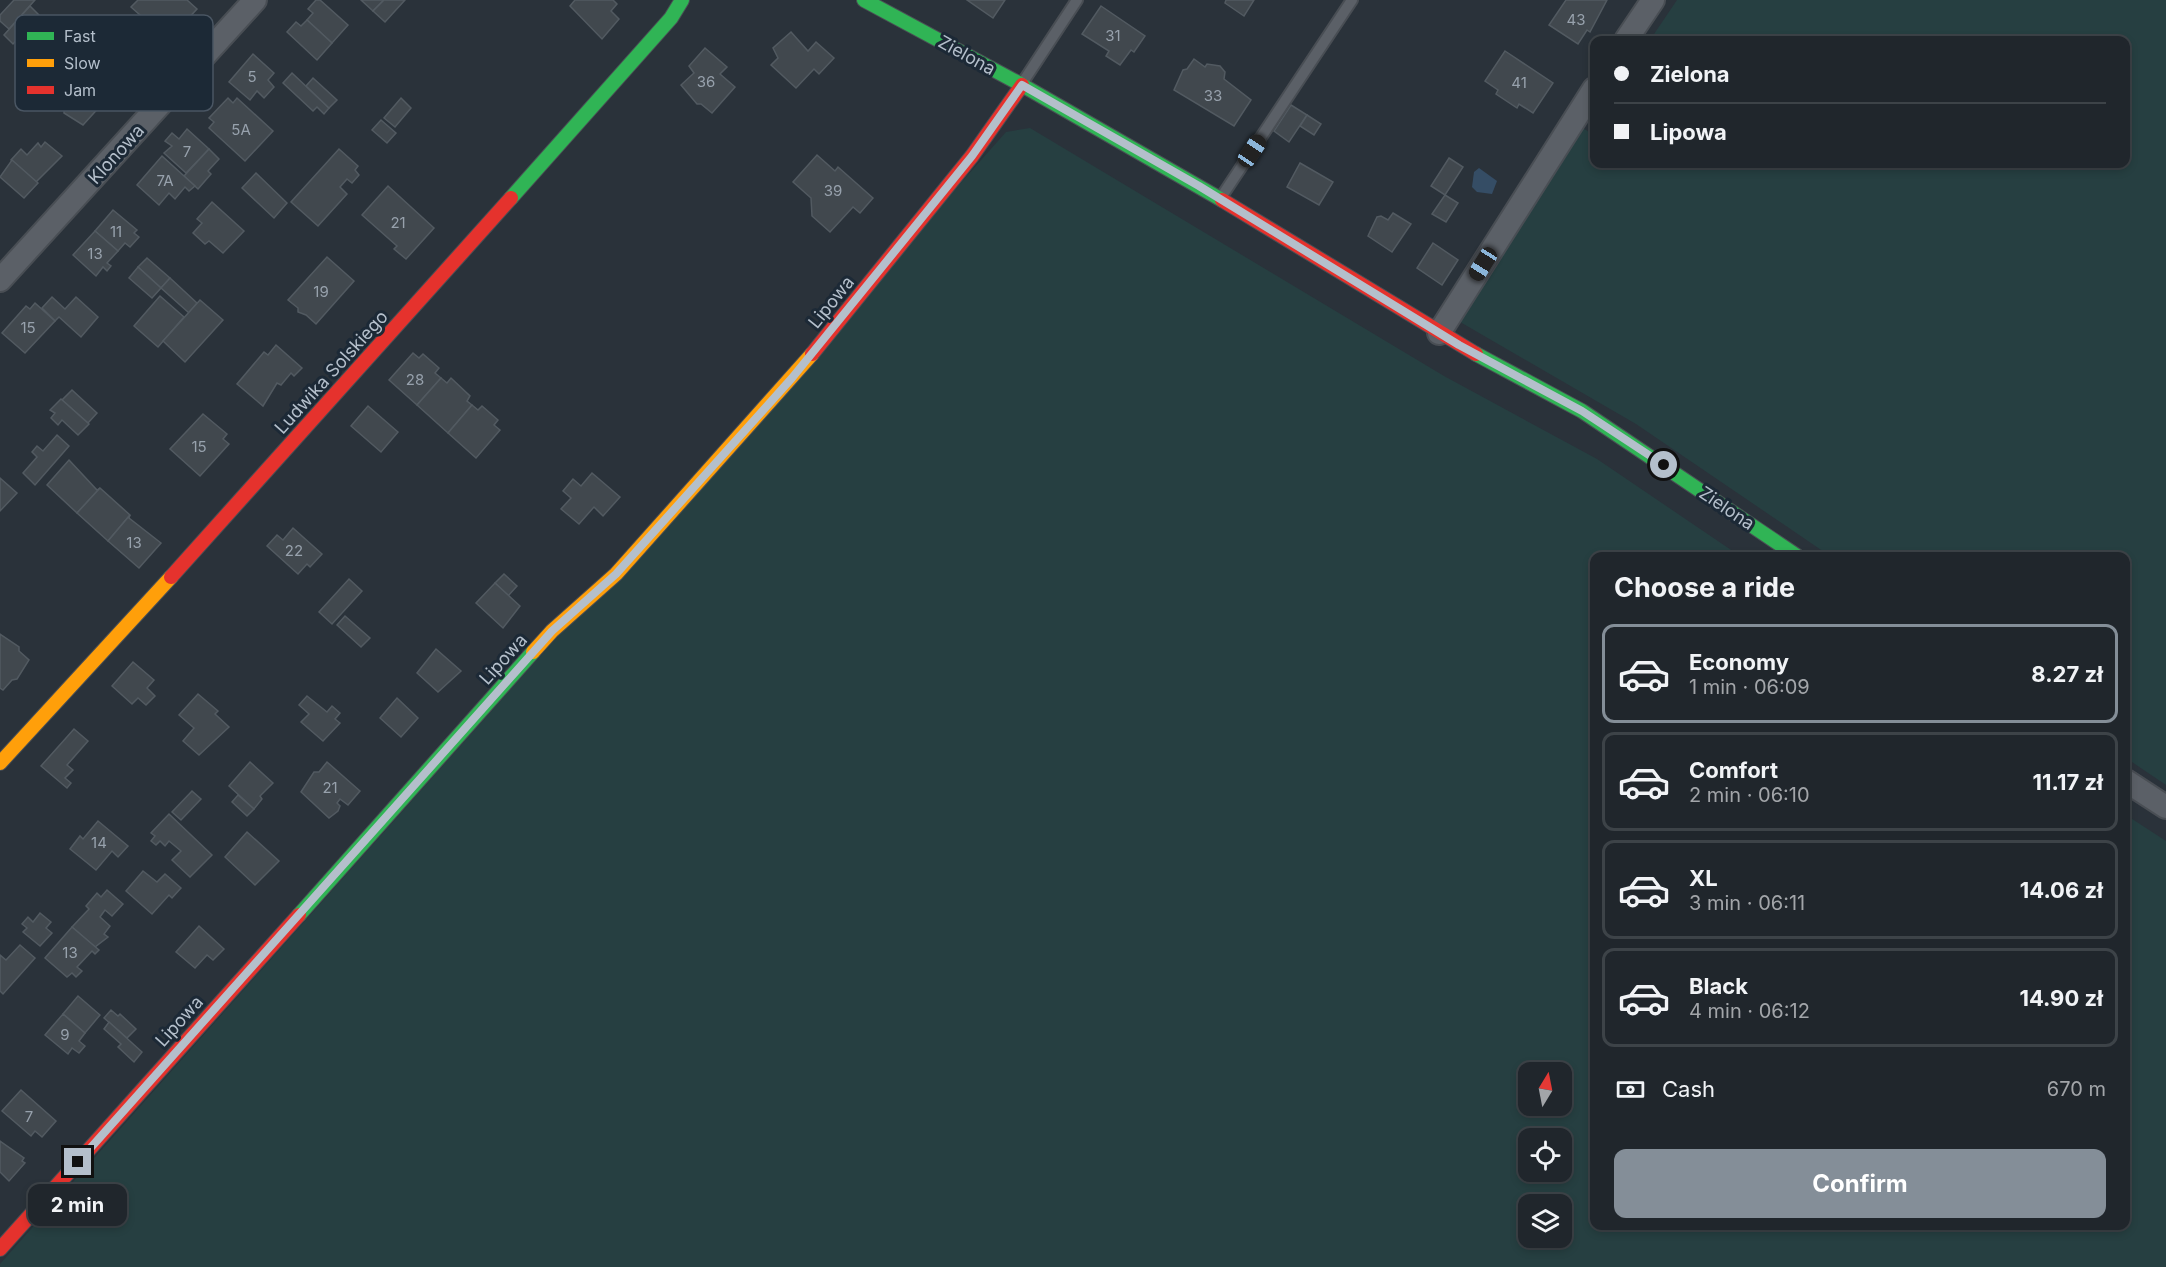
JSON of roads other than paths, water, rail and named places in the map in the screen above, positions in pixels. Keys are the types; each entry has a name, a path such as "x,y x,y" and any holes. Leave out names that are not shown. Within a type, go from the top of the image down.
{"street":[{"name":"Klonowa","path":"213,46 255,0"},
{"name":"Ludwika Solskiego","path":"0,763 494,218 671,18 682,0"},
{"name":"Zielona","path":"864,0 1022,85 1220,199 1439,333 1582,411 1791,552"},
{"path":"1629,36 1653,0"},
{"name":"Lipowa","path":"0,1249 552,631 616,574 792,378 972,156 1022,85"},
{"path":"1439,333 1590,95"},
{"name":"Klonowa","path":"0,280 154,111"},
{"path":"2130,784 2166,807"}],"lane":[{"path":"1022,85 1077,0"},
{"path":"1220,199 1352,0"}],"water":[{"path":"1479,168 1497,181 1492,194 1477,192 1472,187 1474,172"}]}
